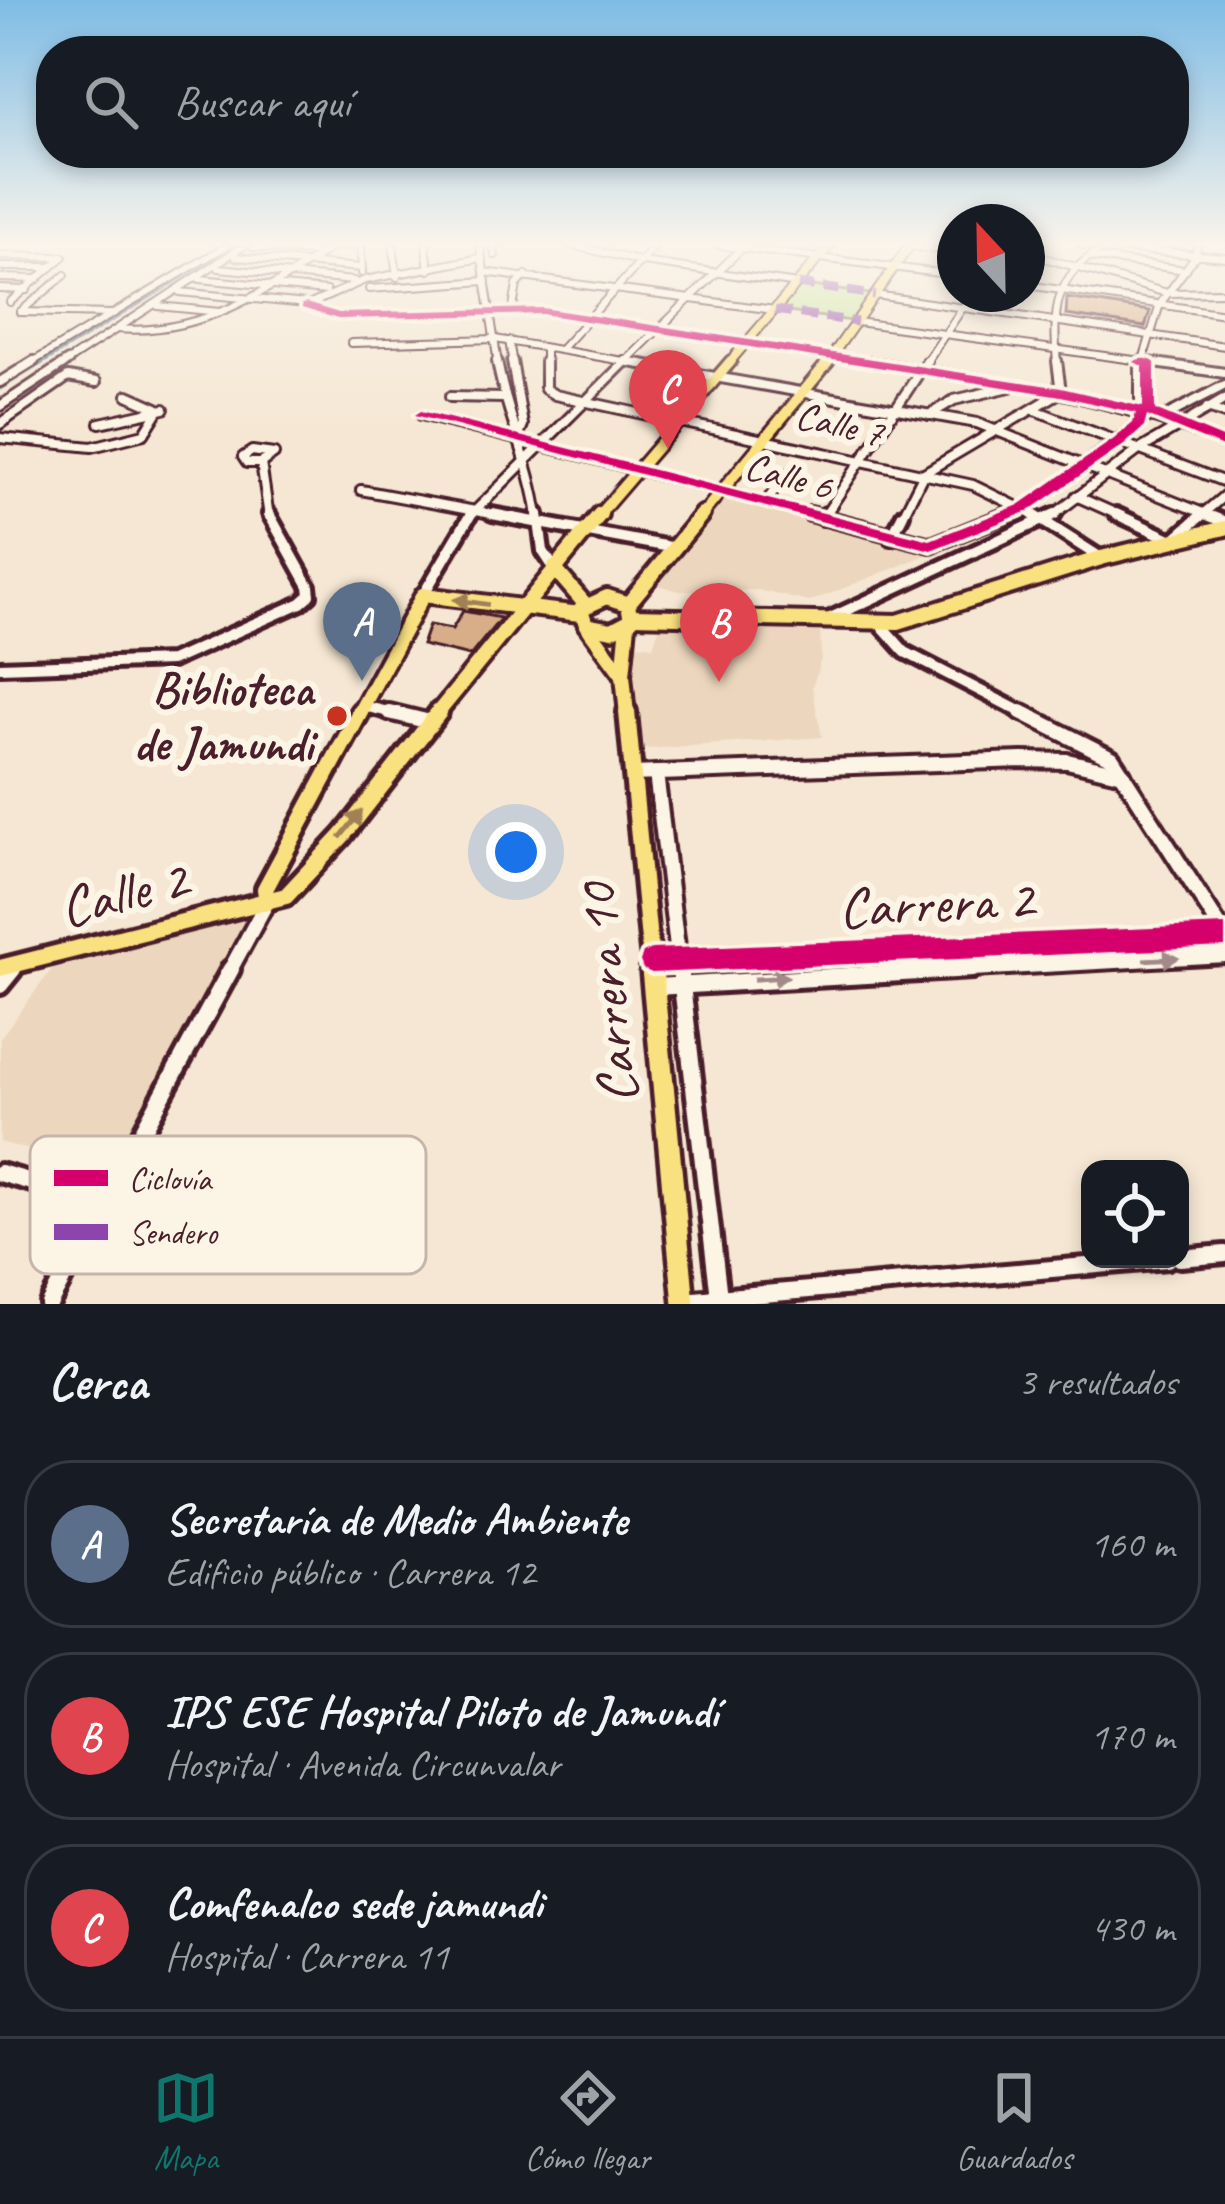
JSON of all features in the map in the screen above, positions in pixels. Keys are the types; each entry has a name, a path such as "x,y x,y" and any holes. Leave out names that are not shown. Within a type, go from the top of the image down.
{"main road":[{"path":"779,306 519,609 343,835 286,896 267,902 265,890 423,595 519,609 583,613 612,630 630,613 675,548 868,306"},
{"path":"583,613 607,597 630,613 880,624 941,613 1101,558 1225,525"},
{"path":"554,568 623,675"},
{"name":"Carrera 10","path":"630,613 623,675 684,1303"},
{"name":"Calle 2","path":"9,966 267,902"}],"street":[{"path":"26,306 20,313 113,314"},
{"path":"0,382 129,306"},
{"path":"0,406 150,306"},
{"path":"118,330 158,306 228,313"},
{"path":"90,349 140,331 244,306"},
{"path":"309,306 338,316 513,308 750,343 1061,392 1162,418 1225,444"},
{"path":"489,306 503,398 526,454 543,551 554,568"},
{"path":"560,350 603,306"},
{"path":"423,595 473,511 526,454 683,306"},
{"path":"746,306 775,310"},
{"path":"1061,306 1054,350 1061,392"},
{"path":"1024,508 1139,424 1145,362 1159,306"},
{"path":"1172,306 1225,316"},
{"path":"823,518 891,409 962,312"},
{"path":"992,312 1225,346"},
{"path":"419,313 421,340"},
{"path":"857,322 1225,373"},
{"path":"118,330 140,331"},
{"path":"351,343 495,339 929,415 1000,430 1202,511 1225,525"},
{"path":"508,341 523,425 519,438"},
{"name":"Calle 7","path":"545,348 548,392 973,484 1024,508 1101,558"},
{"path":"0,430 75,375 96,382"},
{"path":"929,415 954,400 1058,377"},
{"path":"62,382 76,386"},
{"path":"1162,418 1225,385"},
{"path":"891,538 924,473 1061,392"},
{"path":"128,395 155,411"},
{"path":"450,397 503,398"},
{"path":"820,622 1046,521 1176,424 1225,399"},
{"path":"1207,408 1225,414"},
{"path":"1035,410 1225,482"},
{"path":"0,430 106,446 144,434 155,411"},
{"path":"100,423 155,411"},
{"name":"Calle 6","path":"421,416 931,545 1024,508"},
{"path":"0,667 171,661 310,595 270,523 261,464"},
{"path":"766,503 787,474"},
{"path":"361,490 675,548"},
{"path":"1076,496 1173,540 1225,495"},
{"path":"1208,532 1225,541"},
{"path":"880,624 905,652 1098,749 1123,774 1225,936"},
{"path":"363,706 430,722"},
{"path":"632,774 1022,760 1067,761 1123,774"},
{"path":"656,772 719,1297"},
{"path":"138,1136 267,902"},
{"name":"Carrera 2","path":"652,961 1225,936"},
{"path":"655,987 1225,955"},
{"path":"0,985 9,966"},
{"path":"0,1173 30,1182"},
{"path":"1189,1257 1225,1254"},
{"path":"684,1303 1081,1266"},
{"path":"49,1304 65,1274"}],"shaded area":[{"path":"728,494 931,547 931,553 809,602 758,590 679,591 658,585"},
{"path":"663,616 820,622 821,658 812,688 822,737 630,750 626,643 653,646"},
{"path":"267,902 141,1136 30,1136 30,1150 0,1142 0,1038 65,952"}],"green space":[{"path":"779,306 868,306 857,322 775,310"}],"building":[{"path":"1067,306 1150,311 1145,327 1066,315"},
{"path":"463,611 501,618 470,656 422,645 429,625 452,629"}],"waterway":[{"path":"0,389 136,306"}],"marked path":[{"path":"775,310 857,322"}],"cycle path":[{"path":"306,306 338,316 542,311 1061,392 1149,412 1225,444"},
{"path":"421,415 931,545 1024,508 1119,442 1139,424 1141,414 1149,412 1149,363 1140,362"},
{"path":"652,961 1225,936"}],"place":[{"name":"Comfenalco sede jamundi","path":"668,449"},
{"name":"Secretaría de Medio Ambiente","path":"362,681"},
{"name":"IPS ESE Hospital Piloto de Jamundí","path":"719,682"},
{"name":"Biblioteca de Jamundi","path":"337,716"}]}
